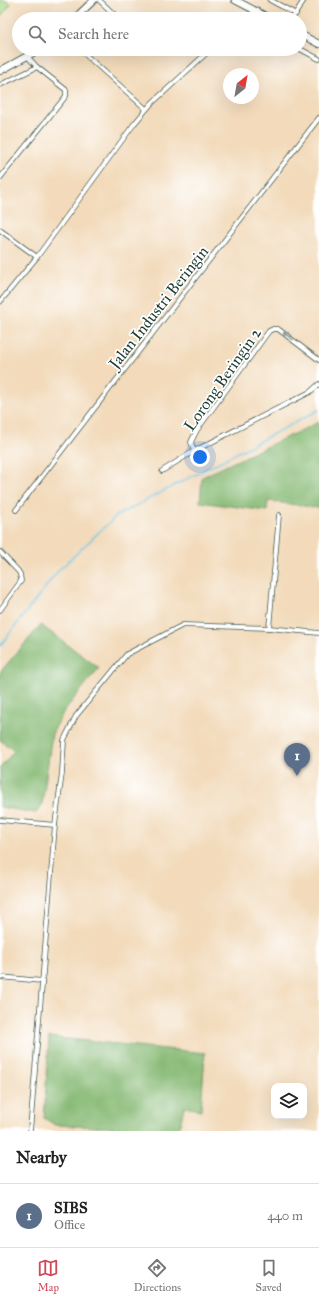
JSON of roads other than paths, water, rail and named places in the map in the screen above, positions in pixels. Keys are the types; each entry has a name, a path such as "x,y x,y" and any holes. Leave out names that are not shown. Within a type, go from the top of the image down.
{"street":[{"path":"81,12 94,0"},
{"path":"99,0 112,12"},
{"path":"235,0 255,11"},
{"path":"270,0 292,12"},
{"path":"297,12 304,0"},
{"path":"307,38 319,44"},
{"path":"307,52 318,58 319,53"},
{"path":"0,71 28,56 37,67 66,90 66,96 0,178"},
{"path":"86,56 146,109"},
{"path":"0,302 37,257 146,109 203,56"},
{"path":"0,84 37,67"},
{"name":"Jalan Industri Beringin","path":"16,510 319,118"},
{"path":"0,230 37,257"},
{"name":"Lorong Beringin 2","path":"194,451 191,442 197,430 269,331 278,329 319,360"},
{"path":"162,471 194,451 310,392 319,384"},
{"path":"269,628 279,515"},
{"path":"0,552 18,570 21,581 0,610"},
{"path":"30,1131 55,825 62,773 64,740 76,716 127,654 183,624 269,628 319,633"},
{"path":"0,820 55,825"},
{"path":"0,977 42,981"}],"waterway":[{"path":"0,646 58,571 116,516 319,410"}],"place":[{"name":"SIBS","path":"297,776"}]}
